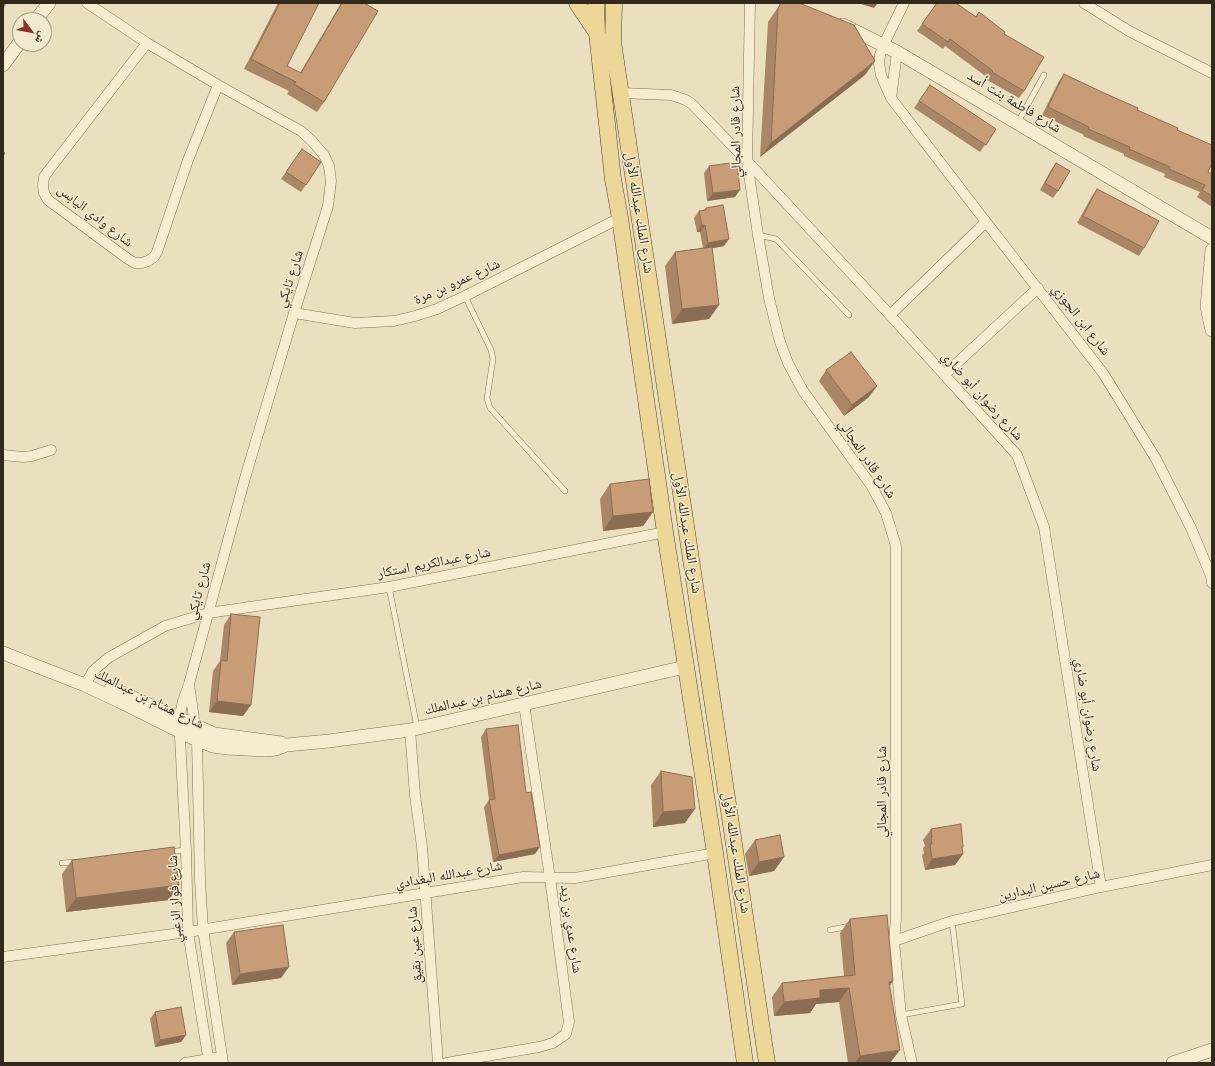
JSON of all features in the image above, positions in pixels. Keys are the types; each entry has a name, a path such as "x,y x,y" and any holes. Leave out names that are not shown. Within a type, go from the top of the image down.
{"main road":[{"path":"577,3 597,33"},
{"name":"شارع الملك عبدالله الأول","path":"596,3 597,33 613,179 620,218 685,667 715,853 745,1063"},
{"name":"شارع الملك عبدالله الأول","path":"614,3 613,42 767,1063"}],"street":[{"path":"42,12 49,3"},
{"name":"شارع تايكي","path":"87,3 147,43 218,85 301,131 312,140 324,155 329,166 331,181 328,206 294,313 245,478 189,684 183,701 180,725"},
{"name":"شارع قادر المجالي","path":"750,3 747,161 769,298 780,342 788,363 803,390 871,485 886,512 896,546 893,919 901,1015 912,1063"},
{"name":"شارع ابن الجوزي","path":"904,3 884,44 879,64 881,75 891,98 1103,373 1156,459 1191,528 1212,583"},
{"path":"1084,3 1129,31 1212,74"},
{"name":"شارع فاطمة بنت أسد","path":"832,20 884,44 1212,238"},
{"name":"شارع وادي اليابس","path":"147,43 49,170 44,177 43,186 44,193 48,200 128,259 142,263 154,257 158,252 188,160 218,85"},
{"path":"3,65 13,52"},
{"path":"891,98 897,52"},
{"name":"شارع رضوان أبو ضاري","path":"621,93 671,95 686,100 747,161 1017,455 1044,527 1101,887"},
{"name":"شارع عمرو بن مرة","path":"294,313 355,323 394,321 415,316 437,309 466,296 620,218"},
{"path":"890,315 986,222"},
{"path":"1212,250 1210,289 1207,307 1212,330"},
{"path":"944,375 1038,288"},
{"path":"3,455 23,457 32,456 51,450"},
{"name":"شارع عبدالكريم استكار","path":"87,682 99,665 108,658 165,626 208,613 389,587 665,532"},
{"name":"شارع هشام بن عبدالملك","path":"3,644 87,682 119,701 180,725 196,726 214,734 276,742 286,745"},
{"name":"شارع هشام بن عبدالملك","path":"3,653 87,682"},
{"name":"شارع هشام بن عبدالملك","path":"180,725 197,740 213,746 265,750 276,749 286,745 329,741 414,729 685,667"},
{"name":"شارع تايكي","path":"189,684 197,740"},
{"name":"شارع عدي بن زيد","path":"446,1063 474,1061 553,1043 566,1034 569,1022 550,878 524,704"},
{"name":"شارع فواز الزعبي","path":"180,725 188,932 209,1061"},
{"name":"شارع عين بقيق","path":"414,729 415,794 422,847 438,1063"},
{"name":"شارع فواز الزعبي","path":"197,740 200,880 204,929 223,1060"},
{"name":"شارع عبدالله البغدادي","path":"3,956 188,932 523,877 575,878 715,853"},
{"name":"شارع حسين البدارين","path":"894,941 952,922 1101,887 1212,865"},
{"path":"1173,1063 1212,1050"},
{"path":"185,1063 223,1060"}],"lane":[{"path":"1018,123 1044,75"},
{"path":"758,235 776,239 849,315"},
{"path":"466,296 491,350 493,359 486,398 490,408 565,491"},
{"path":"389,587 414,729"},
{"path":"163,852 186,850"},
{"path":"62,863 85,861"},
{"path":"901,1015 962,1004 952,922"},
{"path":"830,930 860,925"}],"building":[{"path":"280,3 319,3 287,66 301,73 342,3 364,3 378,11 324,102 294,84 296,82 251,59"},
{"path":"781,3 799,3 854,25 875,61 771,143 778,8"},
{"path":"937,3 956,3 976,17 979,12 1005,32 1004,34 1044,57 1024,91 992,72 993,71 950,39 948,42 922,24"},
{"path":"1064,74 1138,108 1137,110 1178,128 1177,130 1212,145 1212,163 1208,172 1212,174 1212,196 1202,190 1205,185 1169,169 1170,167 1129,149 1130,147 1088,129 1089,127 1048,107"},
{"path":"930,85 996,129 986,145 919,101"},
{"path":"302,149 321,162 306,185 286,172"},
{"path":"737,162 740,190 713,193 709,166"},
{"path":"1056,163 1070,171 1058,191 1045,183"},
{"path":"1097,189 1159,221 1144,248 1083,216"},
{"path":"723,205 729,239 708,243 705,225 702,225 699,211 706,210 706,208"},
{"path":"712,247 719,305 682,309 675,252"},
{"path":"851,352 877,386 852,405 826,370"},
{"path":"649,479 653,512 613,516 610,484"},
{"path":"231,614 260,617 251,705 217,701 221,660 227,661"},
{"path":"518,725 526,793 531,792 540,847 499,855 489,800 495,799 486,729"},
{"path":"661,771 692,777 695,809 663,812"},
{"path":"961,824 963,854 932,859 930,844 932,844 931,829"},
{"path":"780,835 784,857 759,862 755,840"},
{"path":"174,847 179,885 76,898 72,860"},
{"path":"887,915 893,981 889,982 900,1050 860,1056 849,988 820,990 820,998 784,1002 782,983 855,975 850,919"},
{"path":"283,925 289,967 240,974 234,932"},
{"path":"181,1007 186,1035 160,1040 155,1012"}]}
